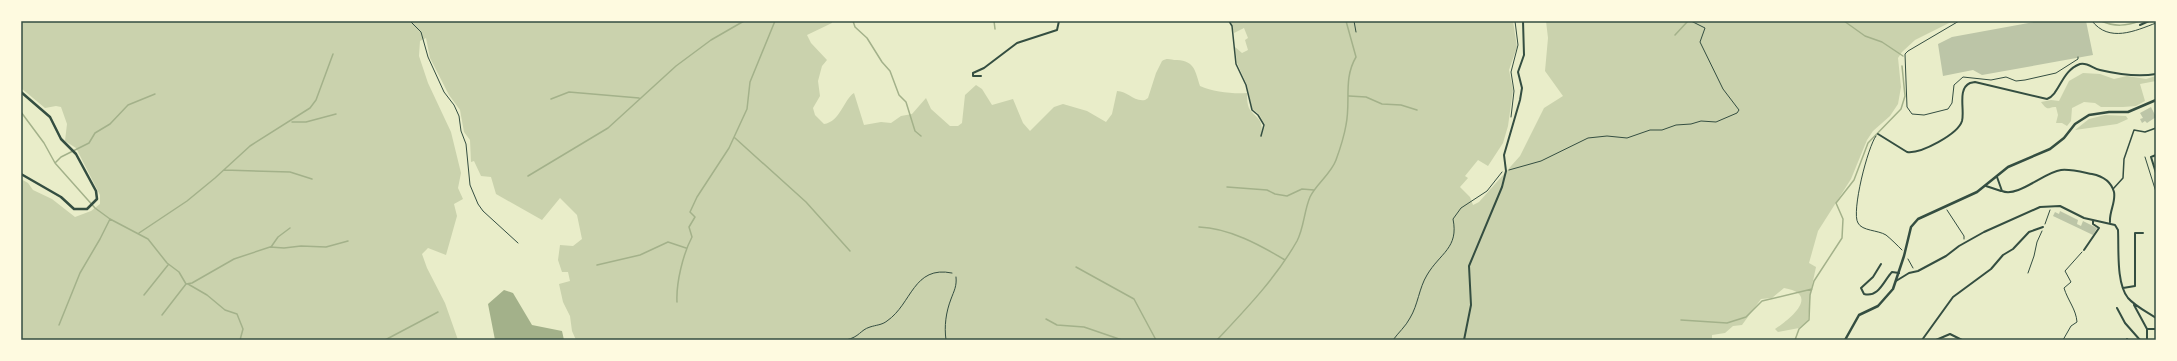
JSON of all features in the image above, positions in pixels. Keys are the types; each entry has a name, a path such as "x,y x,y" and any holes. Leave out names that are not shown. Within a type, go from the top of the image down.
{"street":[{"path":"981,76 973,76 973,73 984,68 1017,43 1057,30 1059,21"},
{"path":"1228,21 1232,26 1236,64 1246,85 1252,110 1258,114 1264,125 1261,136"},
{"path":"1464,340 1471,306 1469,266 1502,187 1506,171 1504,155 1522,88 1518,72 1524,54 1523,21"},
{"path":"2140,25 2149,21"},
{"path":"1878,134 1907,152 1928,149 1960,125 1963,117 1963,90 1970,83 1975,82 2047,99 2054,95 2064,76 2082,64 2087,64 2102,71 2141,75 2156,74"},
{"path":"21,92 50,117 61,139 76,154 96,191 97,199 91,206 84,210 74,209 61,197 21,174"},
{"path":"1845,340 1859,315 1878,306 1893,289 1904,256 1911,227 1915,221 1986,186 2008,167 2058,144 2075,124 2089,115 2109,112 2128,112 2156,100"},
{"path":"2113,190 2123,178 2124,159 2134,130 2145,132 2156,128"},
{"path":"2156,155 2150,157 2156,173"},
{"path":"1986,186 2010,193 2049,174 2063,170 2102,177 2113,190 2114,199 2109,214 2110,222"},
{"path":"1997,177 2002,191"},
{"path":"1896,282 1909,273 1916,272 1951,254 1961,245 2007,220 2040,207 2063,207 2084,218 2110,222 2115,225 2118,230 2122,288 2128,299 2156,318"},
{"path":"2084,250 2099,228 2093,224 2092,220"},
{"path":"1922,340 1953,297 1992,269 1998,260 2013,249 2029,232 2043,227"},
{"path":"2122,288 2135,286 2135,233 2143,233"},
{"path":"2156,250 2156,257"},
{"path":"1881,264 1873,277 1861,288 1864,294 1868,295 1879,290 1892,272 1899,273"},
{"path":"2134,303 2135,310 2147,329 2146,340"},
{"path":"2117,308 2126,323 2140,340"},
{"path":"2147,329 2156,329"},
{"path":"1936,340 1950,334 1962,340"}],"lane":[{"path":"1959,21 1908,50 1905,54 1907,107 1912,114 1924,115 1948,109 1952,103 1954,85 1964,77 1991,80 2006,77 2016,81 2025,80 2056,73 2078,57"},
{"path":"2092,21 2102,31 2112,34 2139,29 2156,23"}],"path":[{"path":"410,21 421,32 428,57 444,92 454,105 459,116 460,131 466,144 470,185 478,204 483,212 518,243"},
{"path":"1354,21 1356,32"},
{"path":"1511,120 1514,91 1511,72 1518,45 1515,21"},
{"path":"1393,340 1410,319 1426,275 1453,240 1456,231 1453,219 1462,208 1487,191 1502,172 1541,161 1588,138 1607,136 1627,138 1650,130 1662,130 1676,125 1691,124 1701,121 1716,122 1738,114 1739,110 1723,89 1700,42 1705,28 1691,21"},
{"path":"1878,134 1872,142 1857,198 1857,223 1862,227 1885,235 1905,252"},
{"path":"2145,157 2156,192"},
{"path":"1945,206 1965,238 1961,245"},
{"path":"2028,274 2035,248 2049,213"},
{"path":"2063,340 2071,326 2077,322 2076,312 2067,300 2064,288 2071,282 2065,271 2084,250"},
{"path":"1904,256 1916,272"},
{"path":"846,340 858,337 868,328 887,322 923,277 936,272 952,273"},
{"path":"946,340 945,321 950,300 957,286 956,277"}],"shaded area":[{"path":"21,21 832,21 832,23 807,35 811,43 827,60 822,66 818,81 820,96 813,108 815,115 824,124 834,119 838,115 847,100 854,93 864,125 881,122 891,123 901,116 912,114 926,98 931,109 950,126 958,126 962,123 965,95 976,85 982,89 992,105 1013,99 1023,123 1030,131 1054,107 1063,104 1087,111 1106,122 1112,114 1117,91 1121,91 1137,99 1145,100 1148,98 1156,73 1162,61 1168,59 1187,62 1191,65 1195,71 1200,86 1223,92 1247,93 1249,107 1259,120 1262,127 1261,136 1265,125 1259,114 1252,109 1247,85 1237,63 1235,47 1242,53 1248,50 1245,40 1248,38 1244,28 1234,33 1231,21 1513,21 1517,47 1509,70 1513,90 1508,126 1503,143 1488,166 1478,160 1465,176 1468,178 1460,187 1470,197 1473,205 1479,202 1520,156 1544,108 1563,96 1545,71 1548,38 1546,21 1953,21 1915,40 1902,52 1898,58 1901,87 1898,104 1890,116 1873,131 1867,140 1851,179 1818,231 1809,263 1816,267 1811,290 1808,321 1799,328 1778,332 1775,329 1794,313 1799,307 1801,301 1800,296 1795,291 1784,288 1772,298 1761,299 1742,325 1733,326 1725,333 1712,335 1712,340 576,340 572,331 570,316 563,302 559,284 570,281 568,272 562,272 558,260 560,245 573,246 582,239 577,215 560,198 542,220 496,194 491,177 481,176 474,161 471,162 470,140 464,132 460,110 449,95 430,58 426,38 420,41 419,56 428,83 451,132 461,173 458,188 463,199 454,204 457,216 446,255 428,248 422,254 427,268 445,303 458,340 21,340 21,179 28,183 33,190 52,199 75,217 91,211 100,204 100,195 76,148 65,141 67,124 61,107 56,106 45,108 21,88"},
{"path":"2083,73 2100,74 2114,79 2127,76 2146,79 2156,76 2156,81 2140,84 2145,101 2136,106 2101,107 2095,103 2084,102 2072,108 2071,121 2067,126 2062,123 2056,123 2058,115 2056,107 2047,108 2041,102 2051,100 2059,101 2069,81"},
{"path":"2105,115 2126,116 2128,119 2117,124 2075,130 2089,119"},
{"path":"504,290 513,293 532,325 562,331 564,340 495,340 488,304"}],"building":[{"path":"2039,21 2086,21 2093,55 1982,75 1973,70 1943,76 1938,44 1952,37"},
{"path":"2151,107 2156,117 2147,123 2145,121 2142,123 2140,119 2143,118 2140,113"},
{"path":"2060,211 2078,220 2077,224 2081,226 2083,221 2097,228 2093,235 2053,216 2055,212 2059,214"}],"waterway":[{"path":"528,176 608,128 676,66 711,40 744,21"},
{"path":"677,302 681,269 692,237 689,227 695,217 690,212 697,197 729,148 747,109 750,82 775,21"},
{"path":"853,21 855,27 867,38 882,62 890,71 899,95 906,102 915,131 921,136"},
{"path":"994,21 995,29"},
{"path":"1217,340 1260,293 1289,255 1297,241 1303,225 1306,208 1310,197 1334,165 1342,143 1345,129 1348,82 1352,65 1356,57 1346,21"},
{"path":"1675,35 1688,21"},
{"path":"1844,21 1865,36 1882,42 1903,56"},
{"path":"2101,21 2120,25 2140,21"},
{"path":"139,233 187,201 250,146 310,108 316,100 333,54"},
{"path":"1795,340 1799,329 1809,320 1810,295 1814,281 1842,238 1843,219 1836,203 1854,180 1868,143 1901,109 1905,96 1902,66"},
{"path":"551,99 569,92 639,98"},
{"path":"55,163 61,157 89,143 95,133 110,124 128,105 155,94"},
{"path":"1349,96 1366,97 1382,104 1401,105 1417,110"},
{"path":"21,112 44,143 55,163 95,208 110,219 148,239 167,263 179,272 186,284"},
{"path":"292,122 306,122 336,114"},
{"path":"735,138 806,202 850,251"},
{"path":"224,170 290,172 312,179"},
{"path":"1227,187 1267,190 1275,194 1287,196 1302,189 1314,190"},
{"path":"59,325 80,273 110,219"},
{"path":"1199,227 1222,230 1244,238 1285,260"},
{"path":"271,247 278,237 290,228"},
{"path":"162,315 186,284 192,283 234,259 270,247 326,247 348,241"},
{"path":"597,265 640,255 668,242 686,248"},
{"path":"144,295 168,265"},
{"path":"1076,267 1134,299 1156,340"},
{"path":"188,284 207,295 225,310 237,314 243,329 240,340"},
{"path":"1681,320 1727,323 1746,317 1762,301 1812,289"},
{"path":"385,340 438,312"},
{"path":"1046,319 1057,325 1084,327 1122,340"}]}
